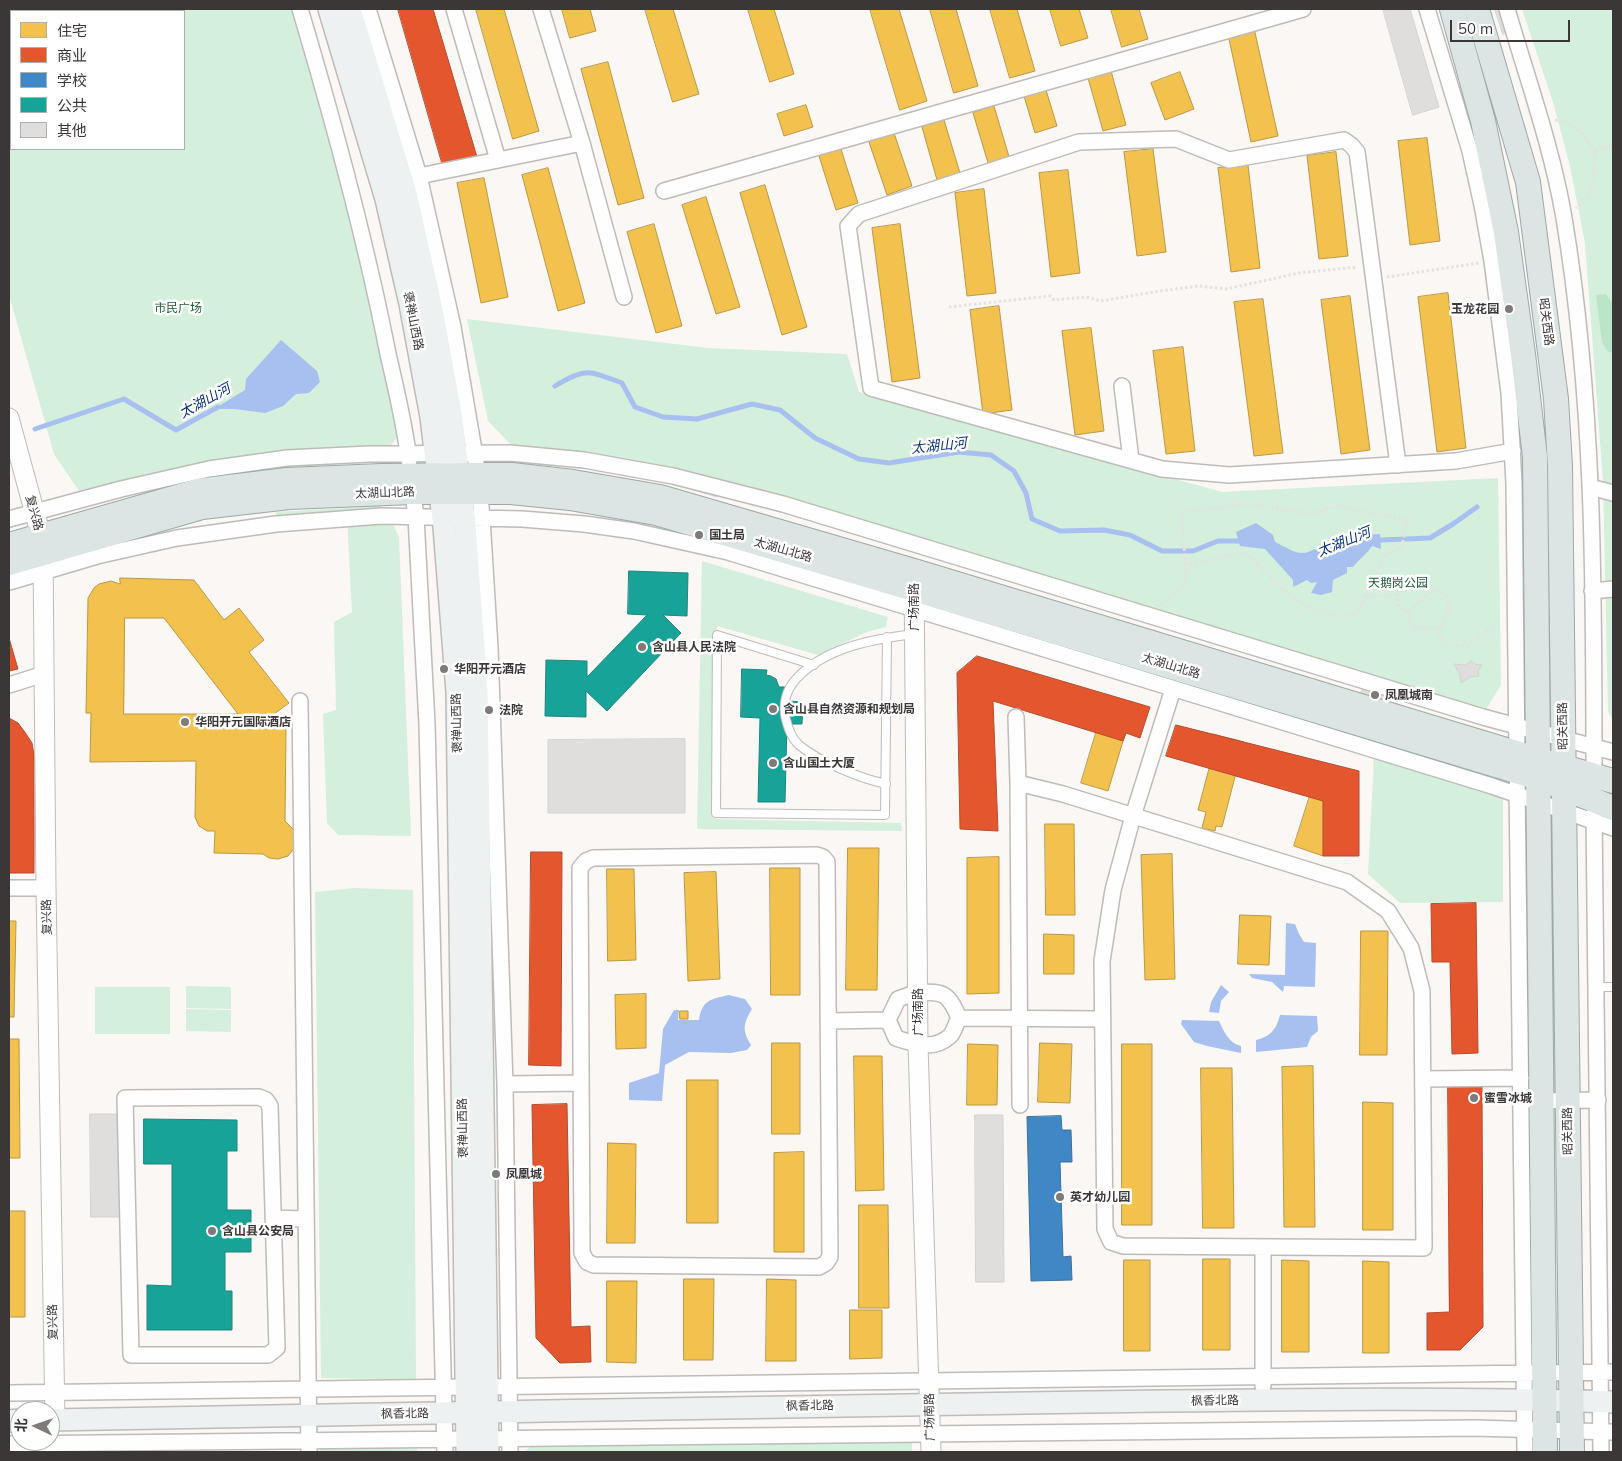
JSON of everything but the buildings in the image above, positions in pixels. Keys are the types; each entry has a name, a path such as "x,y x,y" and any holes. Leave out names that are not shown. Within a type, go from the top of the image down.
{"main road":[{"name":"褒禅山西路","path":"329,9 386,200 410,304 430,417 458,473"},
{"name":"褒禅山西路","path":"350,9 406,194 430,300 451,414 463,518 456,692 477,1388 477,1445"},
{"name":"昭关西路","path":"1452,9 1483,121 1506,232 1523,354 1520,414 1535,466 1528,799 1534,1373 1538,1437"},
{"name":"昭关西路","path":"1477,9 1528,182 1556,399 1560,466 1571,1442"},
{"name":"太湖山北路","path":"9,563 202,507 289,497 411,474 512,475 573,482 660,497 914,590 1528,766 1564,789"},
{"name":"太湖山北路","path":"9,545 42,554"},
{"path":"1564,789 1604,779"},
{"path":"1564,789 1601,810"},
{"name":"枫香北路","path":"60,1420 930,1404 1263,1400 1571,1400 1607,1402"}],"street":[{"path":"300,9 330,109 377,296 411,474 416,517 427,724 444,1446"},
{"path":"368,9 418,176 453,327 458,473 463,518 490,648 504,1084 510,1445"},
{"path":"454,9 498,160"},
{"path":"541,9 582,143 624,297"},
{"path":"664,191 1303,9"},
{"path":"1427,9 1470,150 1520,414 1513,452 1528,729"},
{"path":"1507,9 1551,158 1564,217 1587,419 1590,487 1594,747 1604,779 1601,810 1596,987 1598,1100 1606,1278 1607,1432 1601,1452"},
{"path":"1398,465 1357,152 1351,144 1344,140 1228,160 1176,139 1079,142 859,214 848,226 871,388 1162,469 1229,474 1398,465 1456,461 1513,452"},
{"path":"418,176 582,143"},
{"path":"1122,386 1131,460"},
{"name":"复兴路","path":"9,418 34,512 42,554 54,1401"},
{"path":"9,519 209,469 288,458 369,454 411,474 458,473 510,453 584,460 673,476 783,504 1528,729 1613,752"},
{"path":"1590,487 1613,493"},
{"path":"9,582 42,554 97,556 177,538 276,524 381,516 531,520 634,530 728,552 914,590 1173,688 1528,799 1564,789"},
{"path":"1592,591 1613,589"},
{"name":"广场南路","path":"914,590 918,1045 931,1443"},
{"path":"9,685 44,674"},
{"path":"1018,784 1063,794 1133,816 1347,882 1388,911 1411,948 1422,991 1424,1248 1123,1246 1110,1242 1104,1229 1102,961 1113,890 1133,816 1173,688"},
{"path":"300,701 309,1446"},
{"path":"1016,717 1020,1105"},
{"path":"1528,799 1521,1078 1531,1101 1598,1100"},
{"path":"1601,810 1613,828"},
{"path":"817,855 823,857 827,862 830,1257 826,1263 820,1267 594,1265 586,1262 582,1253 581,1083 580,868 586,860 594,858 817,855"},
{"path":"9,888 46,888"},
{"path":"918,992 939,992 951,1000 959,1018 950,1035 936,1044 918,1045 896,1038 888,1020 898,999 918,992"},
{"path":"959,1018 1102,1020"},
{"path":"828,1021 888,1020"},
{"path":"1423,1079 1521,1078"},
{"path":"504,1084 581,1083"},
{"path":"259,1097 266,1100 270,1106 273,1218 277,1348 268,1355 131,1355 126,1098 259,1097"},
{"path":"273,1218 306,1219"},
{"path":"1263,1247 1263,1400"},
{"path":"9,1393 1607,1372"},
{"path":"9,1444 444,1446 931,1443 1475,1428 1571,1442 1607,1432"},
{"path":"1525,1452 1538,1437"}],"lane":[{"path":"886,784 864,779 798,744 787,727 784,706 787,690 801,674 814,665 846,648 887,637 914,634"},
{"path":"814,665 717,635 716,813 885,815 887,637"},
{"path":"1596,987 1613,987"}],"path":[{"path":"1549,120 1567,122 1582,134 1595,151 1594,180 1587,198 1574,210"},
{"path":"1595,151 1613,145"},
{"path":"1378,279 1492,261"},
{"path":"948,306 1050,296 1054,300 1086,296 1101,301 1199,286 1226,290 1299,273 1358,266 1359,274"},
{"path":"1158,609 1187,581 1185,565 1181,512 1245,504 1304,513 1344,506 1355,510 1408,520 1401,550 1393,551 1385,556 1377,566 1362,606 1355,613 1345,616 1330,616 1310,609 1298,602 1248,555 1241,554 1185,565"},
{"path":"1366,596 1379,597 1398,593 1399,608 1406,611 1411,610 1431,591 1441,591 1447,596 1449,611 1441,628 1440,638 1448,645 1468,646 1496,625"},
{"path":"1406,611 1415,629 1441,628"}],"green space":[{"name":"市民广场","path":"9,9 293,9 361,242 397,438 384,453 293,455 84,498 54,454 9,295"},
{"path":"1522,9 1613,9 1613,720 1608,711 1603,481 1585,243 1570,166 1553,102"},
{"path":"1606,294 1613,304 1613,353 1607,351 1602,342 1596,295"},
{"name":"天鹅岗公园","path":"467,319 708,348 847,354 859,392 1222,492 1498,478 1501,685 1483,714 663,466 516,450 488,421"},
{"path":"381,506 399,537 411,836 338,835 327,823 323,714 336,710 334,622 352,612 347,518 276,522 276,512"},
{"path":"702,561 888,617 886,627 867,632 818,655 717,626 716,819 901,823 902,831 697,829"},
{"path":"1374,758 1503,797 1503,902 1400,903 1368,874"},
{"path":"354,888 413,890 416,1380 321,1378 315,892"},
{"path":"186,986 231,987 231,1009 186,1008"},
{"path":"95,987 170,987 170,1034 95,1034"},
{"path":"186,1009 231,1010 231,1032 186,1031"},
{"path":"912,1434 912,1452 524,1452 537,1442"},
{"path":"320,1444 415,1445 418,1452 320,1452"}],"water":[{"path":"281,340 317,371 320,382 309,393 296,394 283,406 265,413 235,409 214,409 245,390 246,379"},
{"path":"1256,523 1273,535 1275,542 1299,553 1309,552 1314,549 1320,551 1350,539 1355,542 1364,535 1380,534 1381,549 1372,546 1353,567 1347,567 1347,573 1333,580 1332,592 1321,595 1311,593 1317,582 1311,583 1307,580 1293,587 1293,580 1265,549 1240,546 1236,532"},
{"path":"1286,923 1295,924 1304,942 1316,943 1315,987 1284,986 1283,992 1272,982 1252,978 1249,974 1285,975"},
{"path":"1221,985 1229,992 1221,1001 1219,1013 1209,1012 1211,1002"},
{"path":"729,995 745,999 752,1009 745,1027 746,1035 751,1045 747,1050 731,1053 689,1052 665,1065 662,1101 629,1100 629,1083 659,1073 663,1029 674,1010 679,1010 678,1020 699,1020 700,1013 705,1004"},
{"path":"1280,1015 1317,1016 1318,1031 1311,1037 1307,1047 1256,1052 1256,1040 1266,1037 1272,1032 1277,1025"},
{"path":"1182,1020 1219,1021 1230,1040 1241,1046 1241,1053 1194,1042 1181,1024"}],"waterway":[{"name":"太湖山河","path":"555,386 581,374 588,373 602,376 622,383 635,407 663,417 697,419 752,404 780,410 815,438 859,459 889,463 959,452 991,455 1014,471 1026,493 1032,519 1060,531 1104,530 1130,535 1162,551 1193,551 1218,541 1245,541"},
{"name":"太湖山河","path":"35,429 124,399 176,430 218,407"},
{"name":"太湖山河","path":"1375,542 1381,540 1430,538 1477,507"}],"place":[{"name":"玉龙花园","path":"1509,309"},
{"name":"国土局","path":"699,535"},
{"name":"含山县人民法院","path":"642,647"},
{"name":"华阳开元酒店","path":"444,669"},
{"name":"凤凰城南","path":"1375,695"},
{"name":"含山县自然资源和规划局","path":"773,709"},
{"name":"法院","path":"489,710"},
{"name":"华阳开元国际酒店","path":"185,722"},
{"name":"含山国土大厦","path":"773,763"},
{"name":"蜜雪冰城","path":"1474,1098"},
{"name":"凤凰城","path":"496,1174"},
{"name":"英才幼儿园","path":"1060,1197"},
{"name":"含山县公安局","path":"212,1231"}]}
